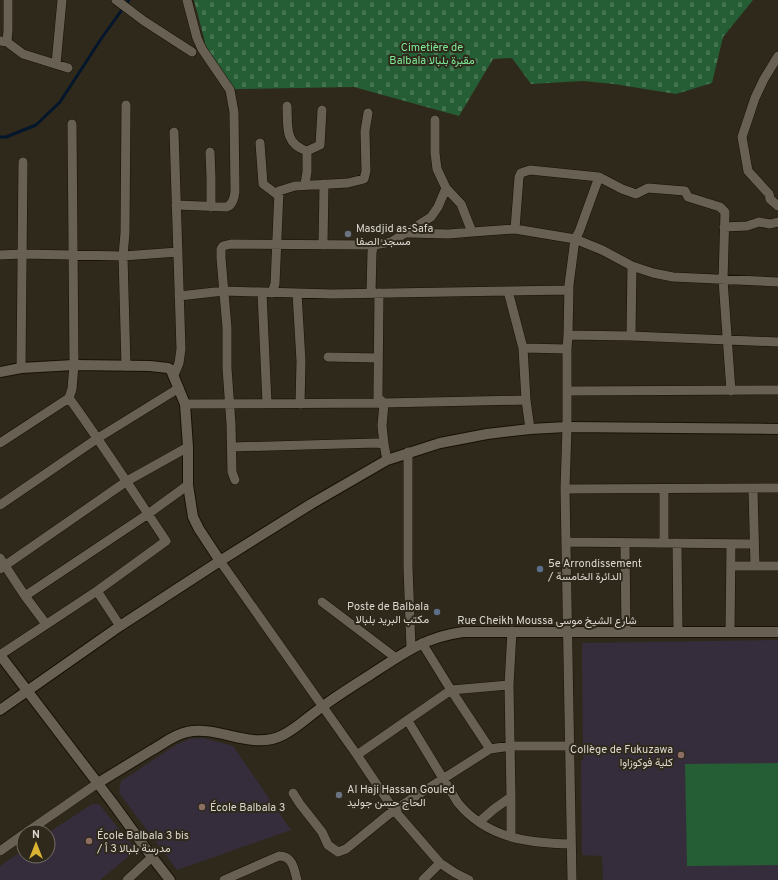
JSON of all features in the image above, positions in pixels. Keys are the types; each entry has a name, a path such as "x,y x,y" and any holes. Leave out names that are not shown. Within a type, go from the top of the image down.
{"street":[{"path":"8,0 8,30 4,42 23,54 68,68"},
{"path":"56,64 62,0"},
{"path":"176,205 227,207 234,198 236,186 234,112 230,90 202,49 197,38 186,0"},
{"path":"122,4 144,21 192,52"},
{"path":"778,56 754,98 742,137 748,171 769,194 770,199 778,206"},
{"path":"126,105 125,234 123,256 126,366"},
{"path":"287,106 290,139 299,149 307,151 320,145 322,110"},
{"path":"272,293 275,284 280,189 305,184 348,183 364,179 366,171 365,131 368,113"},
{"path":"435,120 436,162 446,188 461,204 472,232"},
{"path":"0,443 69,398 72,389 74,365 72,124"},
{"path":"174,132 181,349 179,362 174,375"},
{"path":"260,143 263,184 279,196"},
{"path":"305,184 307,172 307,151"},
{"path":"210,152 211,207"},
{"path":"21,368 23,162"},
{"path":"516,229 518,181 521,173 530,170 599,177 622,189 636,194 648,188 685,191 688,197 720,207 725,212 723,280 731,390"},
{"path":"572,880 565,489 569,290 575,239 579,232 599,177"},
{"path":"323,246 324,184"},
{"path":"235,480 232,472 232,447 227,368 227,328 220,253 223,246 231,244 276,246 374,245 391,242 431,217 435,213 446,188"},
{"path":"724,227 748,226 759,222 770,224 778,222"},
{"path":"407,233 449,234 516,229 575,239 602,250 632,266 653,273 673,277 778,282"},
{"path":"374,245 372,252 378,358 378,398 384,403"},
{"path":"0,255 123,256 178,252"},
{"path":"631,336 632,266"},
{"path":"179,296 224,291 262,293 375,293 569,290"},
{"path":"508,291 523,348 526,400 530,429"},
{"path":"262,293 267,403"},
{"path":"297,293 301,361 300,404"},
{"path":"568,335 778,342"},
{"path":"523,348 567,349"},
{"path":"328,357 378,358"},
{"path":"0,372 21,368 74,365 168,368 171,370 185,404 188,447 188,485 193,517 199,529 394,810 440,863 469,880"},
{"path":"0,505 98,438 179,388"},
{"path":"568,391 778,390"},
{"path":"69,398 98,438 127,481 134,495 166,541 97,591 0,655 170,880"},
{"path":"185,404 300,404 526,400"},
{"path":"384,403 382,426 387,460"},
{"path":"0,710 120,626 220,561 311,504 387,460 408,452 440,443 487,434 530,429 567,427 778,429"},
{"path":"232,447 352,443 384,444"},
{"path":"46,624 2,564 127,481 188,447"},
{"path":"408,452 408,567 411,648"},
{"path":"25,596 148,514 188,485"},
{"path":"664,488 664,543"},
{"path":"754,488 754,566"},
{"path":"565,489 778,488"},
{"path":"566,542 754,544"},
{"path":"625,543 626,632"},
{"path":"677,543 678,632"},
{"path":"730,632 731,544"},
{"path":"731,566 778,566"},
{"path":"97,591 120,626"},
{"path":"322,602 396,658"},
{"path":"511,838 511,746 509,686 512,631"},
{"name":"Rue Cheikh Moussa شارع الشيخ موسى","path":"98,784 164,743 186,732 198,731 221,733 259,741 282,735 322,706 411,648 440,636 463,632 512,631 778,632"},
{"path":"422,643 490,749"},
{"path":"357,755 451,690 509,686"},
{"path":"408,721 462,808 479,822 502,834 519,840 543,844 571,844"},
{"path":"293,793 322,832 328,845 338,852 346,849 394,810 490,749 511,746 569,746"},
{"path":"39,824 98,784"},
{"path":"479,822 511,797"},
{"path":"0,851 16,840"},
{"path":"224,880 237,878 278,856 284,856 292,862 297,880"},
{"path":"127,880 152,857"},
{"path":"423,880 440,863"}],"shaded area":[{"name":"Collège de Fukuzawa كلية فوكوزاوا","path":"778,640 778,880 603,880 602,856 582,855 582,643"},
{"name":"École Balbala 3","path":"203,738 233,746 291,830 177,870 119,793 121,781 176,745 189,739"},
{"name":"École Balbala 3 bis / مدرسة بلبالا 3 أ","path":"92,804 99,804 136,850 100,880 0,880 0,866 16,855 16,864 56,864 56,828"}],"green space":[{"name":"Cimetière de Balbala مقبرة بلبالا","path":"194,0 753,0 723,37 712,83 676,94 614,84 583,81 531,84 512,58 493,59 459,116 354,87 235,89 212,69"},
{"path":"778,763 778,865 687,866 685,764"}],"waterway":[{"path":"0,137 6,137 36,125 60,102 101,39 129,0"}],"place":[{"name":"Masdjid as-Safa مسجد الصفا","path":"348,234"},
{"name":"5e Arrondissement / الدائرة الخامسة","path":"540,569"},
{"name":"Poste de Balbala مكتب البريد بلبالا","path":"437,612"},
{"name":"Collège de Fukuzawa كلية فوكوزاوا","path":"681,755"},
{"name":"Al Haji Hassan Gouled الحاج حسن جوليد","path":"339,795"},
{"name":"École Balbala 3","path":"202,807"},
{"name":"École Balbala 3 bis / مدرسة بلبالا 3 أ","path":"89,841"}]}
